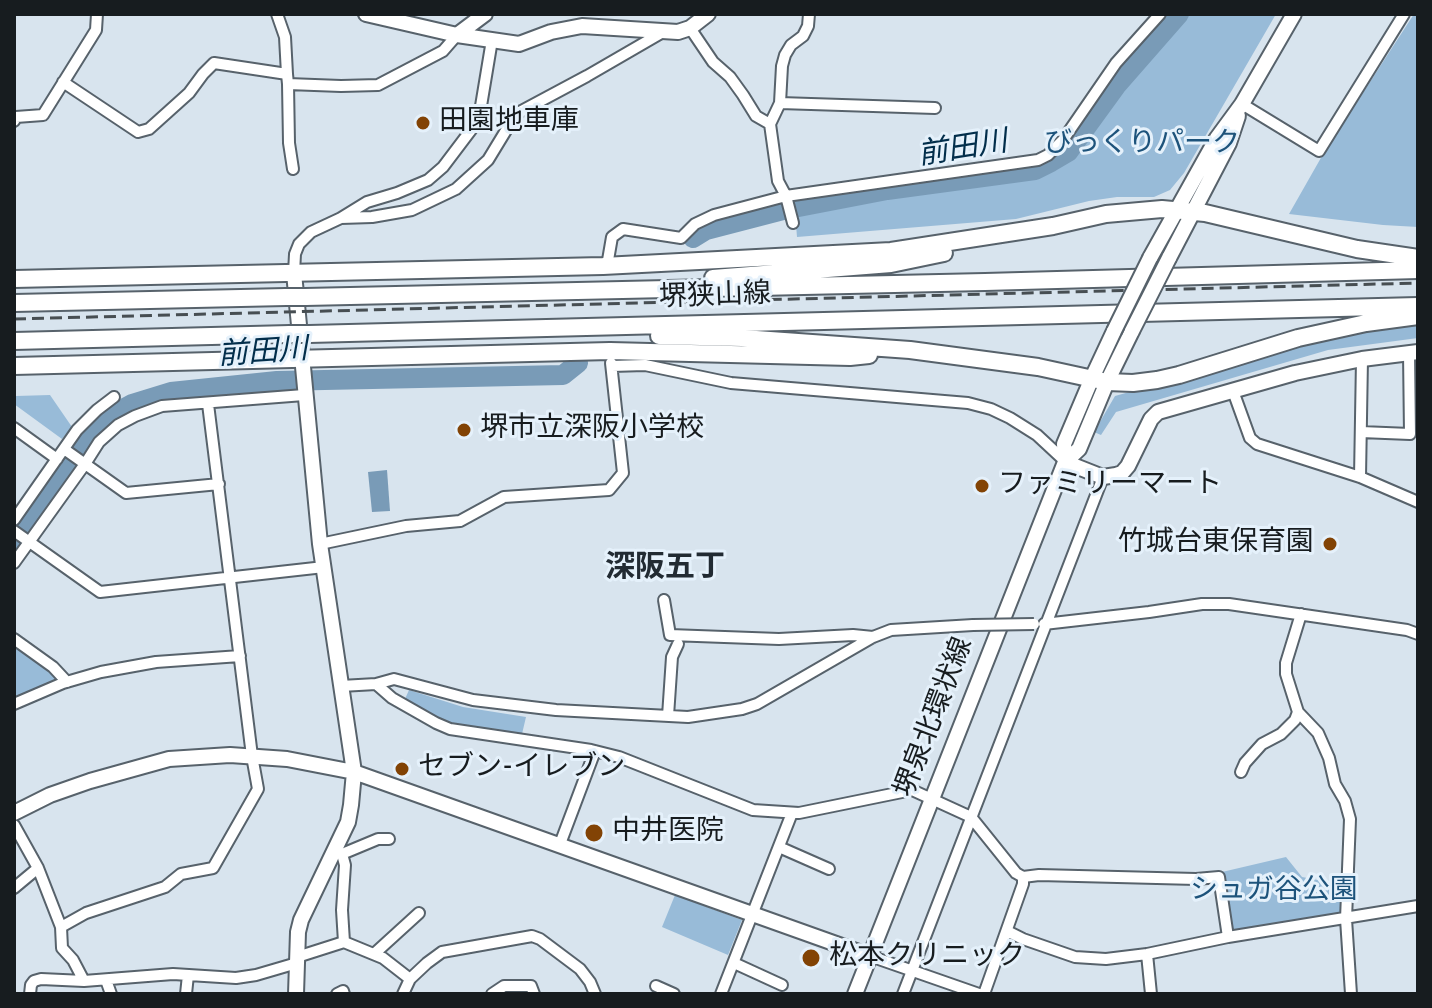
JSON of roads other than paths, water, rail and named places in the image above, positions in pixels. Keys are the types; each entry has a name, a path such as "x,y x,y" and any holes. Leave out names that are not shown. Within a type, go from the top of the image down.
{"main road":[{"path":"648,290 713,278 891,264 1106,214 1149,210 1205,213 1357,249 1418,258"},
{"path":"14,279 607,266 891,251 1053,226"},
{"name":"堺狭山線","path":"14,303 1418,270"},
{"name":"堺狭山線","path":"14,341 1418,306"},
{"path":"495,330 742,338 910,350 1133,383 1157,380 1298,338 1366,323 1418,316"},
{"path":"14,366 302,366 850,357 910,350"}],"street":[{"path":"14,121 16,117 43,115 96,30 97,14"},
{"path":"277,14 285,37 289,143 293,169"},
{"path":"366,14 457,35 519,44 551,32 582,26 678,32 690,28 708,14"},
{"path":"63,82 138,132 149,129 189,93 214,63 288,79 341,86 378,85 443,51 457,35 485,14"},
{"path":"792,220 786,196 778,181 770,124 780,103 785,55 791,45 803,36 809,14"},
{"path":"607,266 612,237 623,229 681,238 695,224 714,215 786,196 1038,160 1063,140 1116,63 1160,14"},
{"name":"堺泉北環状線","path":"855,994 1065,462 1079,449 1114,331 1175,210 1294,14"},
{"path":"1242,104 1319,151 1404,14"},
{"path":"690,28 713,62 730,77 756,116 770,124"},
{"path":"341,218 383,216 412,210 456,189 488,160 516,114 665,31"},
{"path":"296,994 301,920 338,852 348,822 354,772 320,544 304,394 295,254 299,244 319,227 367,202 428,180 443,167 471,130 480,112 492,40"},
{"path":"780,103 935,108"},
{"name":"堺泉北環状線","path":"1100,380 1132,331 1229,143 1242,104"},
{"path":"320,544 406,526 460,521 504,497 609,490 623,473 611,359 731,383 968,403 1010,418 1037,435 1065,462 1103,477 1122,473 1128,466 1151,419 1158,412 1295,373 1362,359 1414,353 1410,434 1361,432"},
{"path":"1360,477 1362,359"},
{"path":"1233,391 1250,438 1257,444 1360,477 1418,502"},
{"path":"14,563 99,442 118,425 162,406 304,394"},
{"path":"14,520 77,430 114,397"},
{"path":"61,927 86,913 165,887 181,874 213,868 258,789 208,404"},
{"path":"14,428 57,459"},
{"path":"65,449 126,493 219,484"},
{"path":"903,994 1103,477"},
{"path":"14,531 100,592 324,567"},
{"path":"664,600 670,635 779,639 853,635 873,637"},
{"path":"341,686 376,684 394,679 473,700 556,710 688,717 757,704 873,637 891,630 1046,624 1202,604 1229,604 1418,634"},
{"path":"1301,614 1286,663 1286,674 1298,712 1318,733 1350,819 1346,919 1351,994"},
{"path":"14,639 53,667 67,682"},
{"path":"668,716 672,657 678,644"},
{"path":"14,704 101,672 156,662 240,656"},
{"path":"376,684 392,698 450,729 619,757 753,810 799,813 912,790 971,817 1016,873 1023,877 1219,877 1228,937"},
{"path":"1241,772 1262,744 1281,734 1295,720 1298,712"},
{"path":"560,844 595,751"},
{"path":"14,813 50,795 90,781 169,759 230,755 287,759 354,772 982,994 1007,931 1023,877"},
{"path":"721,994 792,813"},
{"path":"14,825 38,868 61,927 62,948 73,960 84,981"},
{"path":"338,852 378,839 389,839"},
{"path":"779,847 829,869"},
{"path":"338,852 345,865 342,910 344,942"},
{"path":"14,888 38,868"},
{"path":"1007,931 1075,957 1106,959 1418,906"},
{"path":"374,954 419,913"},
{"path":"403,994 410,979 442,952 532,936 580,969 595,994"},
{"path":"30,994 31,985 41,979 84,981 153,975 236,978 256,975 344,942 383,958 410,979"},
{"path":"1147,954 1151,994"},
{"path":"734,963 782,985"},
{"path":"186,994 188,975"},
{"path":"106,980 111,994"},
{"path":"492,994 504,986 531,986 534,994"},
{"path":"656,986 674,994"},
{"path":"337,994 343,991 344,994"}],"waterway":[{"name":"前田川","path":"693,238 706,230 783,210 887,190 1035,170 1068,152 1116,86 1179,14"},
{"name":"前田川","path":"14,540 88,437 106,418 132,404 171,392 277,381 563,375 578,363"}],"railway":[{"path":"14,319 1418,283"}],"place":[{"name":"田園地車庫","path":"423,123"},
{"name":"堺市立深阪小学校","path":"464,430"},
{"name":"ファミリーマート","path":"982,486"},
{"name":"竹城台東保育園","path":"1330,544"},
{"name":"セブン-イレブン","path":"402,769"},
{"name":"中井医院","path":"594,833"},
{"name":"松本クリニック","path":"811,958"}],"district":[{"name":"深阪五丁","path":"665,570"}],"park label":[{"name":"びっくりパーク","path":"1142,145"},
{"name":"シュガ谷公園","path":"1274,892"}]}
